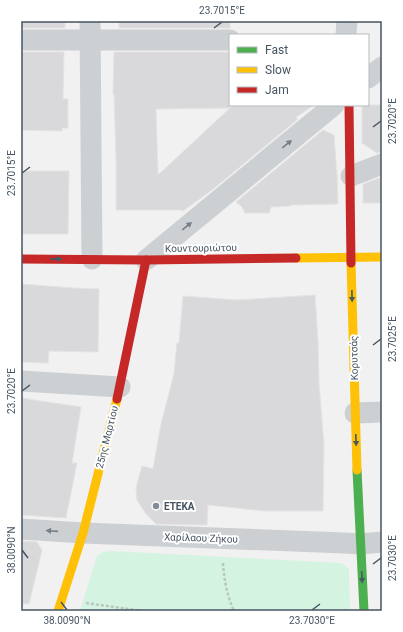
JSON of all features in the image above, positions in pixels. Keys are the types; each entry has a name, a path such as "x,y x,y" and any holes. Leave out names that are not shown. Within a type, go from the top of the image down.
{"street":[{"path":"346,34 347,21"},
{"path":"90,31 92,258"},
{"path":"21,40 90,31 229,40"},
{"path":"369,77 382,67"},
{"path":"146,260 333,106"},
{"name":"Κορυτσάς","path":"349,106 355,413 364,611"},
{"path":"351,176 382,164"},
{"name":"Κουντουριώτου","path":"21,259 92,258 146,260 382,257"},
{"name":"25ης Μαρτίου","path":"58,611 83,533 120,387 146,260"},
{"path":"21,381 120,387"},
{"path":"355,413 382,412"},
{"name":"Χαρίλαου Ζήκου","path":"21,529 83,533 360,544 382,542"}],"path":[{"path":"223,538 223,565 225,581 229,600 234,611"},
{"path":"62,600 143,611"}],"green space":[{"path":"111,551 341,563 349,570 350,611 80,611 97,556 103,552"}],"building":[{"path":"21,21 65,21 65,28 21,28"},
{"path":"119,21 230,21 230,28 119,28"},
{"path":"21,52 64,52 63,99 68,99 68,128 62,128 62,131 21,130"},
{"path":"114,52 229,52 230,108 232,106 313,106 295,118 298,119 212,190 183,211 116,210","holes":["230,108 158,175 156,109"]},
{"path":"382,105 382,152 377,153 362,143 362,106"},
{"path":"323,130 334,135 338,204 291,205 271,207 269,213 245,213 242,207 236,202"},
{"path":"21,171 69,171 68,234 21,234"},
{"path":"382,177 382,203 363,203 363,184"},
{"path":"21,284 99,289 98,352 49,351 48,363 21,362"},
{"path":"315,295 319,384 324,445 323,511 264,511 208,505 207,525 156,524 146,514 137,500 136,488 142,466 153,469 161,424 174,374 177,343 179,343 183,296 237,300"},
{"path":"21,398 81,407 72,463 77,463 66,518 21,515"},
{"path":"21,541 37,542 42,550 29,604 21,603"}],"traffic: fast":[{"path":"357,470 364,611"}],"traffic: slow":[{"path":"296,258 382,257"},
{"path":"351,263 357,470"},
{"path":"58,611 83,533 117,399"}],"traffic: jam":[{"path":"349,106 351,263"},
{"path":"21,259 146,260 296,258"},
{"path":"117,399 146,260"}],"place":[{"name":"ΕΤΕΚΑ","path":"156,506"}]}
